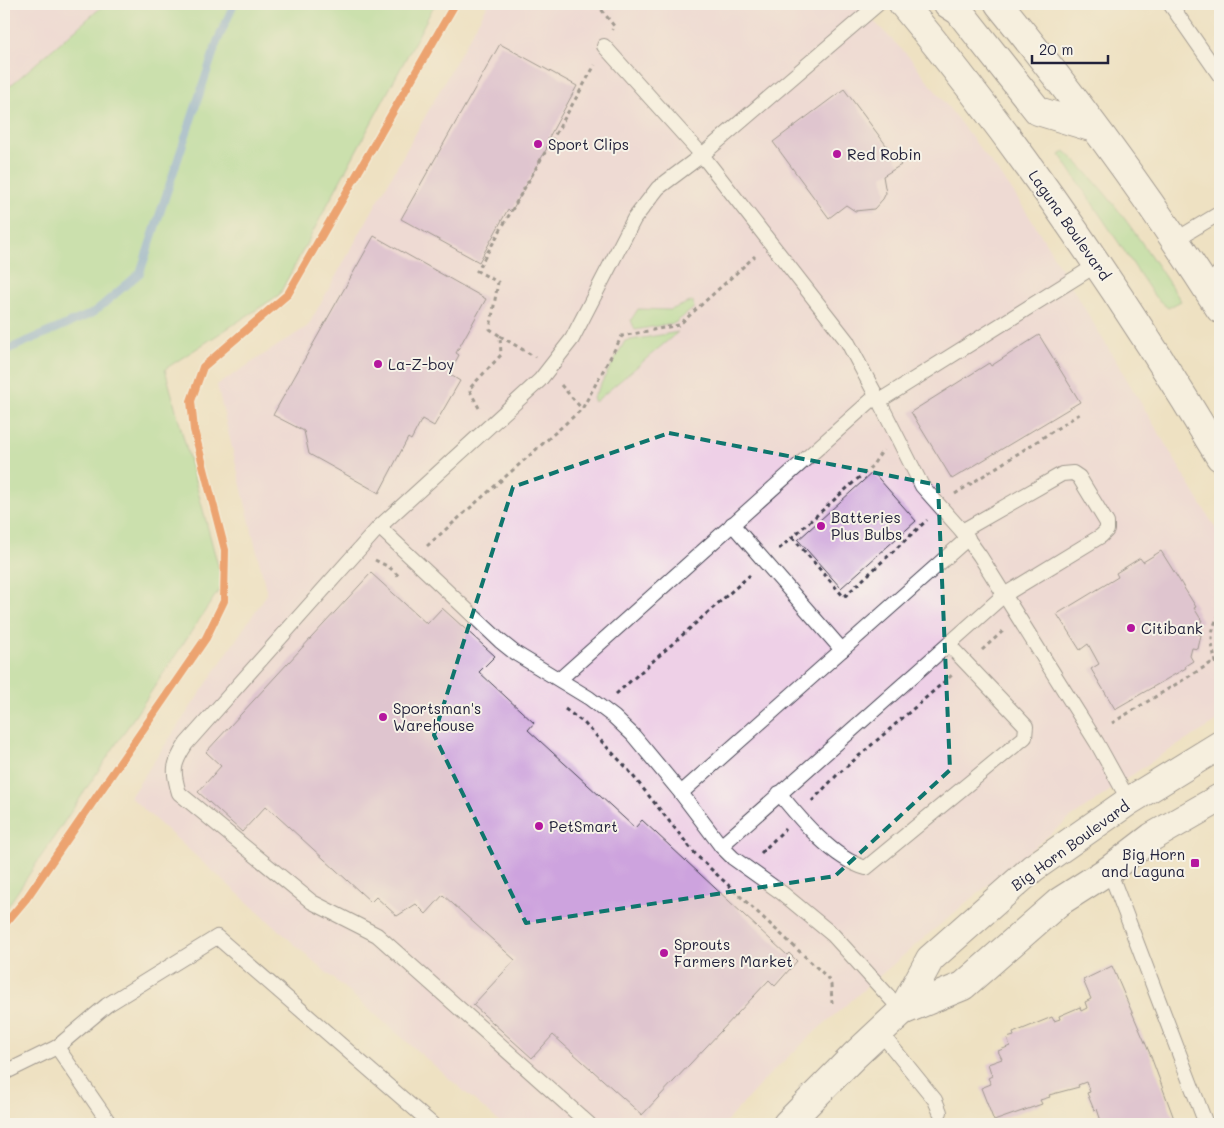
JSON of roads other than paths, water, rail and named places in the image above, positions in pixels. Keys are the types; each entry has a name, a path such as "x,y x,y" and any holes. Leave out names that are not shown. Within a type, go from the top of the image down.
{"main road":[{"name":"Laguna Boulevard","path":"903,4 944,54 1025,161 1098,264 1176,382 1220,457"},
{"path":"948,4 959,11 1038,111 1094,128"},
{"path":"999,4 1094,128 1175,240 1216,289"},
{"name":"Big Horn Boulevard","path":"787,1124 902,1011 930,959 1033,868 1129,801 1220,745"},
{"name":"Big Horn Boulevard","path":"902,1011 963,986 1059,902 1108,870 1152,837 1220,798"}],"lane":[{"path":"589,1124 377,935 312,902 179,792 173,775 176,760 186,744 379,527 540,380 572,340 634,219 658,188 702,155 878,4"},
{"path":"1170,4 1220,76"},
{"path":"604,46 702,155 847,341 922,486 965,534 1097,743 1129,801"},
{"path":"1175,240 1220,214"},
{"path":"560,679 732,524 877,398 1098,264"},
{"path":"681,792 842,650 965,534 1062,474 1073,473 1079,477 1107,523 1107,530 1101,536 1004,595 720,846"},
{"path":"732,524 842,650"},
{"path":"379,527 514,653 560,679 614,717 633,735 681,792 720,846 833,936 902,1011"},
{"path":"780,794 797,816 852,864 866,868 1025,737 1026,726 948,644"},
{"path":"1108,870 1206,1124"},
{"path":"4,1073 57,1047 107,1005 217,937 432,1124"},
{"path":"880,1032 935,1100 940,1112"},
{"path":"57,1047 110,1124"}],"waterway":[{"path":"4,351 93,313 140,273 217,42 234,4"}],"place":[{"name":"Sport Clips","path":"538,144"},
{"name":"Red Robin","path":"837,154"},
{"name":"La-Z-boy","path":"378,364"},
{"name":"Batteries Plus Bulbs","path":"821,526"},
{"name":"Citibank","path":"1131,628"},
{"name":"Sportsman's Warehouse","path":"383,717"},
{"name":"PetSmart","path":"539,826"},
{"name":"Big Horn and Laguna","path":"1195,863"},
{"name":"Sprouts Farmers Market","path":"664,953"}]}
